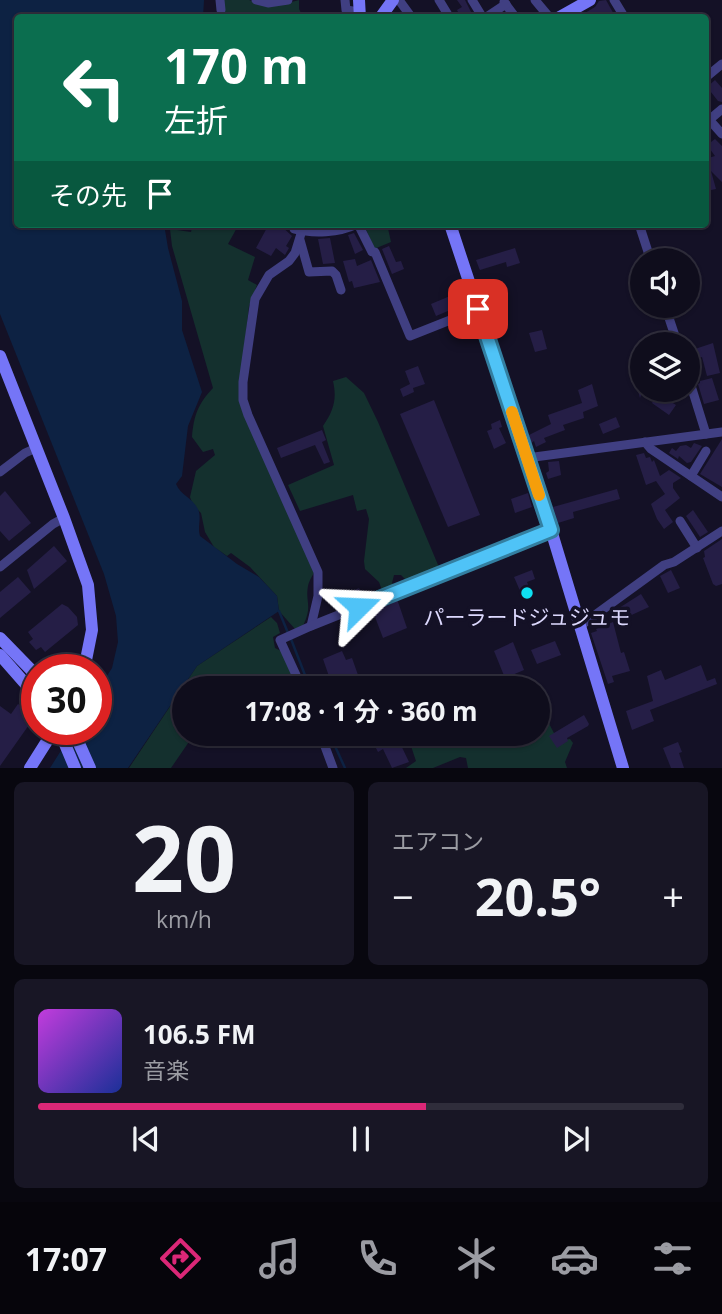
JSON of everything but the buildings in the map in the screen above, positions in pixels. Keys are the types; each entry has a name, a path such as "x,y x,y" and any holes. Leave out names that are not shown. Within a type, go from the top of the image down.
{"street":[{"path":"256,0 288,0"},
{"path":"345,0 346,10 357,10"},
{"path":"534,0 546,14"},
{"path":"569,5 590,0"},
{"path":"489,14 504,2"},
{"path":"709,120 722,134"},
{"path":"300,231 347,228"},
{"path":"360,228 372,252 375,252 410,336 478,309"},
{"path":"451,228 551,530 623,768"},
{"path":"640,228 647,248"},
{"path":"300,231 309,272 332,271 341,290"},
{"path":"300,231 292,257 269,275 255,299 243,391 248,415 318,572 318,596 311,626"},
{"path":"0,356 85,573 91,603 92,630 87,654"},
{"path":"696,402 706,434"},
{"path":"527,458 722,432"},
{"path":"645,442 651,449 722,497"},
{"path":"0,472 36,448"},
{"path":"691,475 706,451"},
{"path":"0,567 64,518"},
{"path":"680,521 697,548"},
{"path":"296,676 280,640 551,530"},
{"path":"580,625 664,565 674,562 722,531"},
{"path":"0,638 21,660"},
{"path":"0,655 21,678"},
{"path":"30,768 50,745"},
{"path":"67,745 75,768"},
{"path":"73,745 90,768"},
{"path":"325,746 333,768"}],"green space":[{"path":"223,0 249,0 262,4 299,0 302,14 228,14 225,12"},
{"path":"192,228 237,228 228,244 255,257 248,280 257,285 249,306 240,385 316,570 308,586 306,619 303,626 295,629 279,611 277,596 250,567 231,553 227,556 214,547 205,532 201,513 190,497 196,471 215,455 213,449 203,452 192,437 198,410 213,388 172,246 170,229 191,232"},
{"path":"366,228 388,228 391,242 374,249"},
{"path":"346,377 364,393 441,572 410,584 401,575 394,575 392,583 398,588 383,593 379,582 365,569 369,519 366,509 357,511 353,495 300,511 288,485 334,465 323,426 334,404 333,381"},
{"path":"271,617 277,623 280,633 273,637 275,648 283,652 293,676 190,676 197,666"},
{"path":"172,704 172,746 186,746 171,768 129,768"},
{"path":"550,725 558,741 570,739 573,743 565,762 567,768 468,768 466,758 460,757 433,768 406,768 416,761 411,746 550,746"}],"water":[{"path":"0,0 204,0 203,14 14,14 14,228 165,228 182,301 182,330 202,392 188,426 182,476 176,484 198,509 200,536 259,577 277,596 279,611 197,666 190,676 172,676 172,703 128,768 50,768 65,745 112,745 112,668 118,642 116,616 104,574 0,314"}],"waterway":[{"path":"279,611 288,633"},
{"path":"291,639 305,676"},
{"path":"335,746 345,768"}],"slow traffic":[{"path":"512,412 539,495"}],"place":[{"name":"パーラードジュジュモ","path":"527,593"}],"route":[{"path":"359,607 551,530 478,309"}]}
